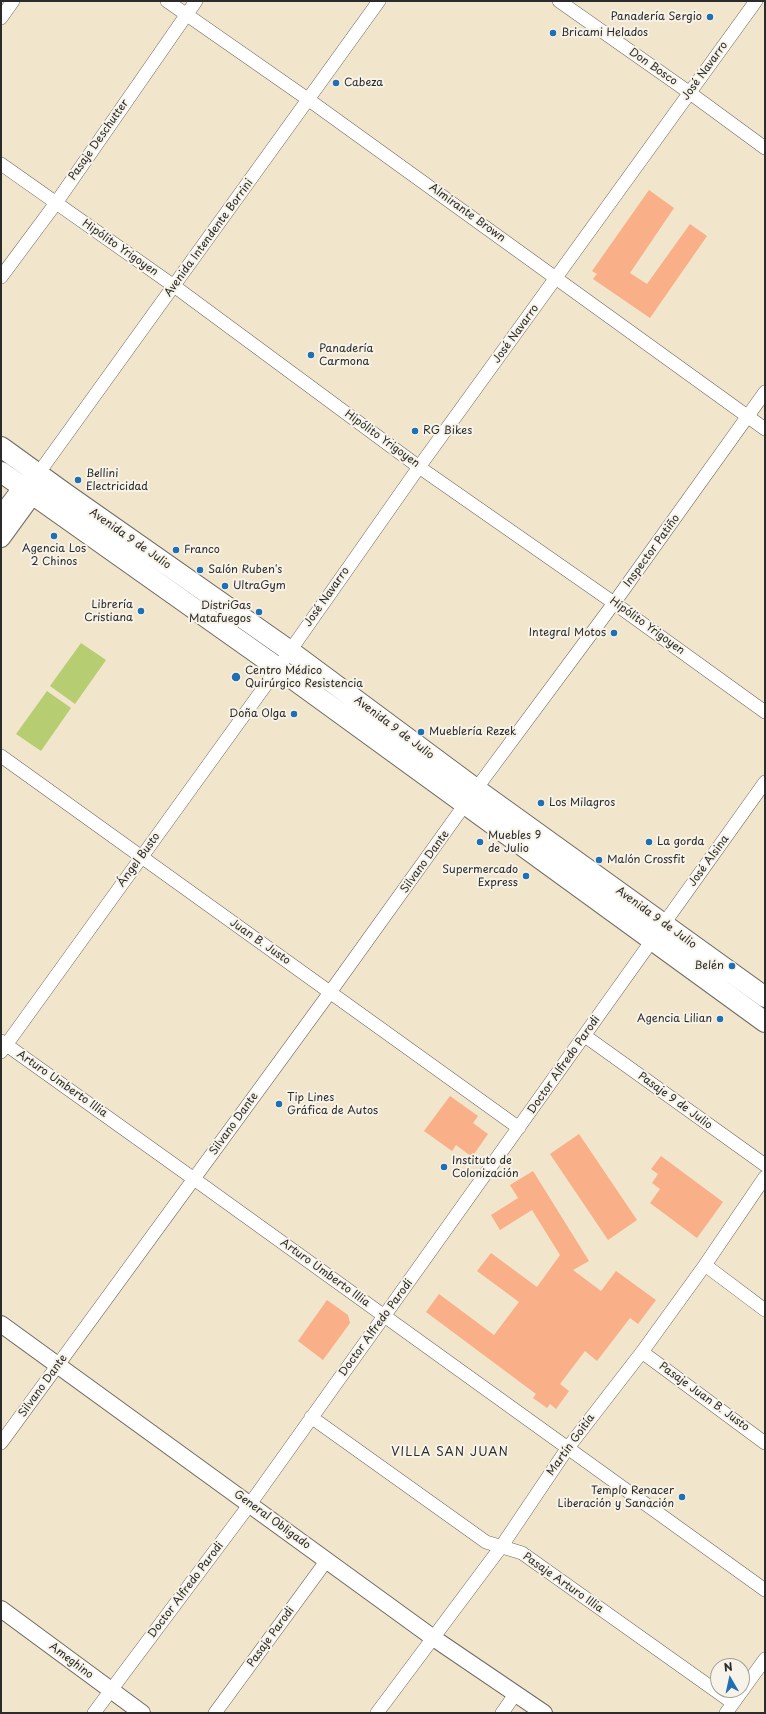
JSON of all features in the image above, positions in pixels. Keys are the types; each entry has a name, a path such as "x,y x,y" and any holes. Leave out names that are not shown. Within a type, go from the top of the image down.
{"main road":[{"name":"Avenida 9 de Julio","path":"1,447 290,651 471,797"},
{"name":"Avenida 9 de Julio","path":"1,472 278,668 471,797 658,931 765,997"},
{"path":"1,538 38,474"},
{"path":"1,516 28,491"},
{"name":"Avenida 9 de Julio","path":"658,931 765,1022"}],"street":[{"path":"1,18 13,1"},
{"name":"Almirante Brown","path":"167,1 309,100 765,428"},
{"name":"Pasaje Deschutter","path":"1,277 56,203 196,1"},
{"name":"Avenida Intendente Borrini","path":"38,474 379,1"},
{"name":"Don Bosco","path":"559,1 690,93 765,148"},
{"name":"José Navarro","path":"278,668 419,467 756,1"},
{"name":"Hipólito Yrigoyen","path":"1,164 174,286 419,467 614,603 765,712"},
{"name":"Inspector Patiño","path":"471,797 614,603 765,392"},
{"name":"Ángel Busto","path":"3,1046 278,668"},
{"name":"Juan B. Justo","path":"1,756 141,858 331,991 519,1128"},
{"name":"José Alsina","path":"658,931 765,782"},
{"name":"Silvano Dante","path":"1,1443 471,797"},
{"name":"Doctor Alfredo Parodi","path":"94,1713 250,1504 585,1036 658,931"},
{"name":"Pasaje 9 de Julio","path":"585,1036 765,1165"},
{"name":"Arturo Umberto Illia","path":"3,1046 194,1179 567,1449 763,1586"},
{"name":"Martín Goitía","path":"377,1713 432,1637 501,1547 567,1449 642,1352 705,1265 765,1177"},
{"path":"705,1265 765,1310"},
{"name":"General Obligado","path":"1,1324 432,1637 544,1713"},
{"name":"Pasaje Juan B. Justo","path":"642,1352 765,1443"},
{"name":"Pasaje Arturo Illia","path":"311,1417 486,1542 522,1553 730,1708"},
{"name":"Pasaje Parodi","path":"215,1713 327,1560"},
{"name":"Ameghino","path":"1,1609 110,1691 142,1713"},
{"path":"730,1708 765,1659"},
{"path":"502,1713 516,1694"}],"green space":[{"path":"81,643 106,660 75,704 50,686"},
{"path":"47,691 71,708 41,751 16,734"}],"building":[{"path":"649,190 674,208 630,273 647,284 690,224 707,236 650,318 593,279 597,274 592,271"},
{"path":"450,1096 478,1116 473,1123 488,1134 472,1157 456,1145 452,1151 424,1131"},
{"path":"579,1134 637,1220 608,1240 550,1154"},
{"path":"661,1156 723,1202 697,1238 650,1203 660,1189 652,1183 658,1174 651,1169"},
{"path":"533,1171 589,1261 573,1270 601,1291 616,1271 656,1300 638,1324 630,1318 597,1361 585,1351 560,1384 569,1391 556,1409 550,1404 547,1408 533,1398 536,1394 426,1312 439,1294 494,1335 519,1302 477,1271 491,1253 537,1287 560,1255 532,1210 500,1230 491,1215 518,1198 510,1185"},
{"path":"327,1300 348,1315 350,1323 323,1360 298,1341"}],"place":[{"name":"Panadería Sergio","path":"710,17"},
{"name":"Bricami Helados","path":"553,33"},
{"name":"Cabeza","path":"336,83"},
{"name":"Panadería Carmona","path":"311,355"},
{"name":"RG Bikes","path":"415,431"},
{"name":"Bellini Electricidad","path":"78,480"},
{"name":"Agencia Los 2 Chinos","path":"54,536"},
{"name":"Franco","path":"176,550"},
{"name":"Salón Ruben's","path":"200,570"},
{"name":"UltraGym","path":"225,586"},
{"name":"Librería Cristiana","path":"141,611"},
{"name":"DistriGas Matafuegos","path":"259,612"},
{"name":"Integral Motos","path":"614,633"},
{"name":"Centro Médico Quirúrgico Resistencia","path":"236,677"},
{"name":"Doña Olga","path":"294,714"},
{"name":"Mueblería Rezek","path":"421,732"},
{"name":"Los Milagros","path":"541,803"},
{"name":"Muebles 9 de Julio","path":"480,842"},
{"name":"La gorda","path":"649,842"},
{"name":"Malón Crossfit","path":"599,860"},
{"name":"Supermercado Express","path":"526,876"},
{"name":"Belén","path":"732,966"},
{"name":"Agencia Lilian","path":"720,1019"},
{"name":"Tip Lines Gráfica de Autos","path":"279,1104"},
{"name":"Instituto de Colonización","path":"444,1167"},
{"name":"Templo Renacer Liberación y Sanación","path":"682,1497"}],"district":[{"name":"VILLA SAN JUAN","path":"450,1453"}]}
